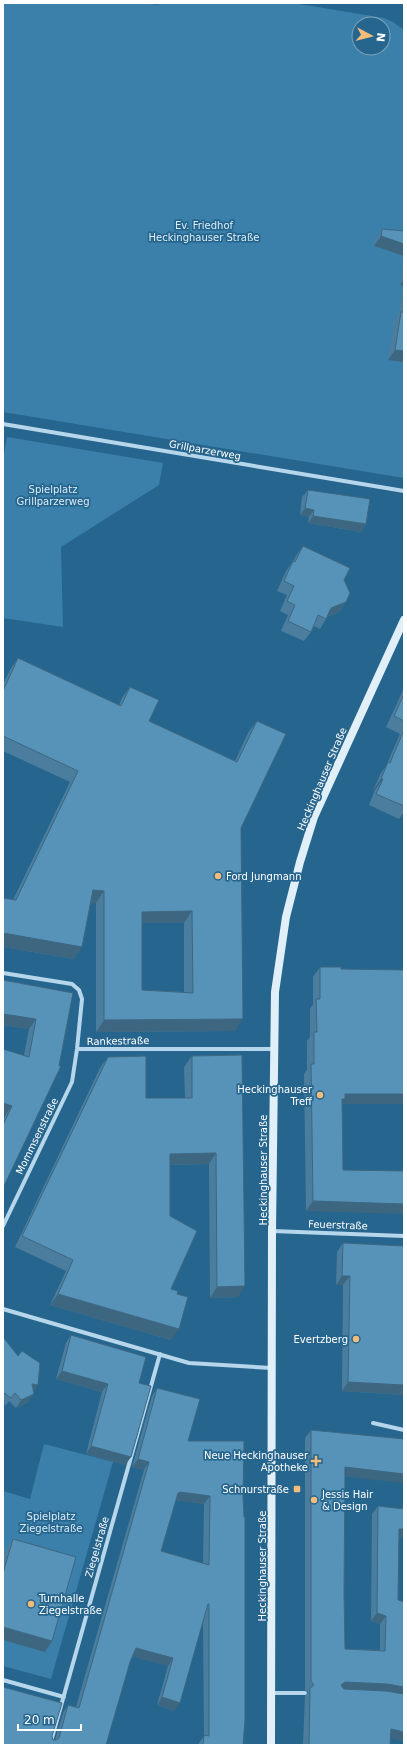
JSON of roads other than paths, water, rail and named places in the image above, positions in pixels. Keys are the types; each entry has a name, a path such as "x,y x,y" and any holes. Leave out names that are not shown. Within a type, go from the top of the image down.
{"main road":[{"name":"Heckinghauser Straße","path":"271,1745 272,1231 275,992 286,917 300,862 314,817 402,629 404,620"}],"street":[{"name":"Grillparzerweg","path":"3,424 404,491"},
{"name":"Rankestraße","path":"3,972 72,984 79,990 82,999 77,1050 274,1049"},
{"name":"Mommsenstraße","path":"3,1226 72,1082 77,1050"},
{"name":"Feuerstraße","path":"272,1231 404,1236"},
{"path":"3,1309 189,1363 272,1368"},
{"name":"Ziegelstraße","path":"50,1745 160,1354"},
{"path":"373,1423 404,1430"},
{"path":"3,1680 64,1697"},
{"path":"272,1693 305,1693"}],"place":[{"name":"Ford Jungmann","path":"218,876"},
{"name":"Heckinghauser Treff","path":"320,1095"},
{"name":"Evertzberg","path":"356,1339"},
{"name":"Neue Heckinghauser Apotheke","path":"316,1461"},
{"name":"Schnurstraße","path":"297,1489"},
{"name":"Jessis Hair & Design","path":"314,1500"},
{"name":"Turnhalle Ziegelstraße","path":"31,1604"}],"park label":[{"name":"Ev. Friedhof Heckinghauser Straße","path":"204,230"},
{"name":"Spielplatz Grillparzerweg","path":"53,494"},
{"name":"Spielplatz Ziegelstraße","path":"51,1522"}]}
